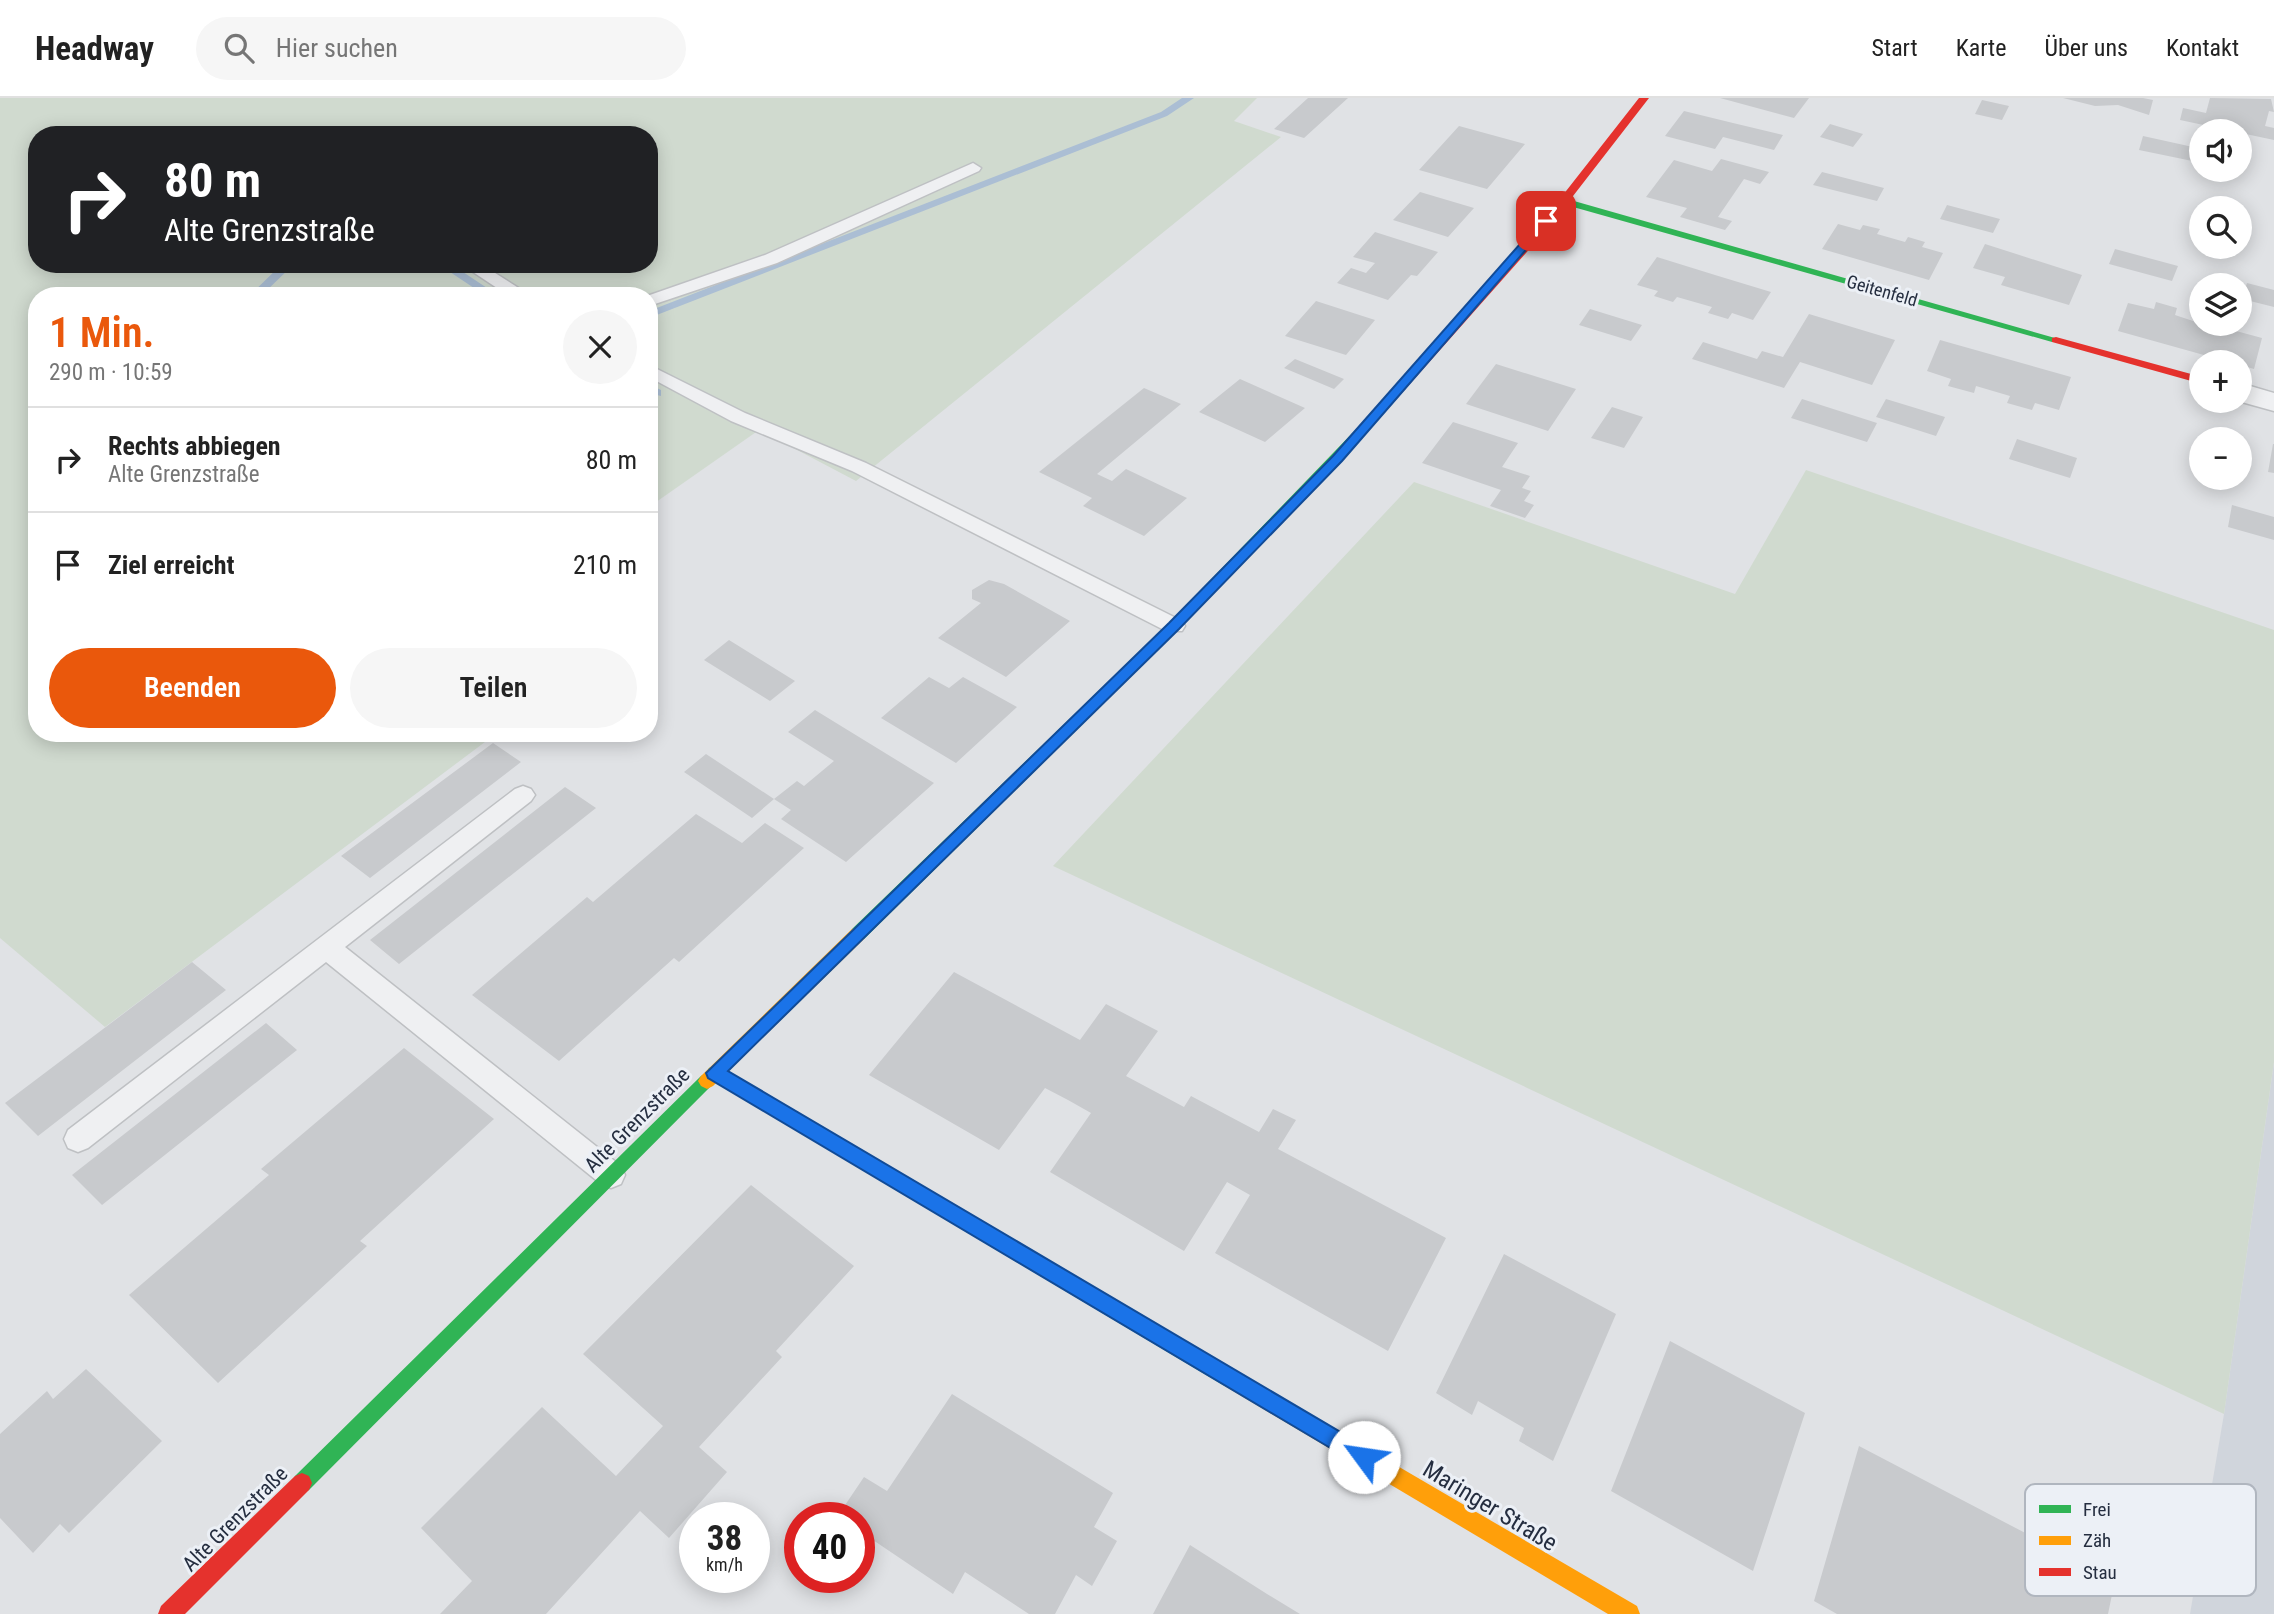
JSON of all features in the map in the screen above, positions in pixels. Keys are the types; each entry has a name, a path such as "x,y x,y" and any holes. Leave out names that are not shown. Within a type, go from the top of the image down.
{"street":[{"name":"Alte Grenzstraße","path":"169,1614 611,1175 1174,626 1338,458 1563,201 1613,142 1643,99"},
{"name":"Geitenfeld","path":"1563,201 2189,377"},
{"path":"2252,396 2274,402"},
{"name":"Maringer Straße","path":"715,1073 1629,1614"}],"lane":[{"path":"658,298 771,259 973,168"},
{"path":"484,273 507,287"},
{"path":"658,375 738,417 859,467 1174,626"},
{"path":"78,1139 523,795"},
{"path":"326,947 611,1175"}],"shaded area":[{"path":"0,98 1257,98 1234,121 1281,137 856,481 759,430 658,501 658,287 28,287 28,742 485,742 105,1027 0,938"},
{"path":"1806,470 2274,630 2274,1062 2224,1414 1053,866 1414,482 1735,594"},
{"path":"2274,1062 2274,1614 2190,1614 2193,1596 2256,1596 2256,1484 2212,1484"}],"building":[{"path":"1308,98 1348,98 1304,138 1274,129"},
{"path":"1720,98 1809,98 1794,118"},
{"path":"2063,98 2153,100 2149,115 2118,105 2095,106"},
{"path":"2210,98 2271,99 2274,112 2269,111 2265,126 2274,128 2274,140 2252,135 2252,119 2180,120 2183,108 2206,113"},
{"path":"1982,100 2009,106 2002,120 1975,114"},
{"path":"1684,111 1783,135 1774,150 1723,137 1715,149 1665,136"},
{"path":"1830,124 1863,134 1853,147 1820,137"},
{"path":"1459,126 1525,144 1487,189 1419,170"},
{"path":"2143,136 2189,146 2189,160 2139,150"},
{"path":"1721,159 1769,172 1760,184 1744,179 1718,217 1732,221 1725,230 1680,217 1687,208 1646,197 1674,160 1712,171"},
{"path":"1822,172 1884,188 1877,201 1813,185"},
{"path":"1420,192 1474,208 1448,237 1393,220"},
{"path":"1947,205 2000,219 1993,233 1940,219"},
{"path":"1838,224 1860,230 1863,225 1880,229 1877,234 1905,242 1908,237 1925,242 1922,247 1943,253 1929,280 1822,249"},
{"path":"1375,232 1438,252 1417,276 1411,275 1388,300 1337,283 1351,268 1366,273 1375,263 1353,257"},
{"path":"1985,244 2082,275 2069,305 2001,285 2005,277 1973,268"},
{"path":"2115,249 2178,266 2172,281 2109,264"},
{"path":"1657,257 1771,292 1753,320 1732,313 1728,319 1708,313 1712,307 1677,297 1673,302 1654,296 1658,291 1637,285"},
{"path":"2252,284 2274,290 2274,307 2252,302"},
{"path":"1316,301 1375,320 1346,355 1285,336"},
{"path":"2156,302 2177,308 2175,315 2189,320 2189,336 2252,335 2262,338 2254,369 2252,350 2189,351 2118,331 2128,303 2154,309"},
{"path":"1590,309 1642,325 1631,341 1579,325"},
{"path":"1809,314 1895,340 1872,385 1800,362 1784,388 1692,359 1703,342 1757,359 1762,351 1783,357"},
{"path":"1940,340 2071,377 2059,410 2035,403 2032,410 2007,403 2010,396 1976,386 1974,393 1948,386 1951,379 1927,371"},
{"path":"1295,359 1344,379 1334,389 1284,368"},
{"path":"1496,364 1576,389 1548,431 1466,404"},
{"path":"1240,379 1305,408 1265,442 1199,412"},
{"path":"1144,388 1181,404 1097,474 1112,481 1126,469 1187,498 1144,536 1083,506 1092,498 1039,472"},
{"path":"1802,399 1877,423 1867,442 1791,418"},
{"path":"1886,399 1945,417 1936,436 1876,417"},
{"path":"1612,407 1643,417 1624,448 1591,438"},
{"path":"1453,422 1518,443 1502,467 1530,476 1522,488 1531,491 1524,501 1534,505 1525,518 1490,506 1501,490 1422,463"},
{"path":"2017,439 2077,458 2070,478 2009,459"},
{"path":"2274,444 2274,473 2268,472"},
{"path":"2232,505 2274,517 2274,540 2228,527"},
{"path":"989,580 1004,584 1070,621 1006,677 938,638 981,603 972,599 972,590"},
{"path":"729,640 795,681 770,701 704,660"},
{"path":"929,677 949,688 963,677 1017,707 956,763 881,718"},
{"path":"815,710 934,783 846,862 781,819 791,810 774,799 797,781 804,786 834,761 788,732"},
{"path":"493,743 521,762 370,878 341,856"},
{"path":"706,754 774,799 752,818 684,772"},
{"path":"565,787 596,808 399,964 370,940"},
{"path":"696,814 742,843 765,823 804,848 679,962 674,958 559,1061 472,995 587,897 593,902"},
{"path":"192,962 226,990 38,1136 5,1103"},
{"path":"954,972 1080,1040 1106,1004 1158,1031 1126,1076 1184,1107 1191,1096 1259,1132 1273,1109 1296,1120 1278,1149 1446,1238 1388,1351 1215,1253 1250,1195 1227,1182 1184,1251 1050,1172 1091,1113 1068,1100 1045,1088 999,1150 869,1075"},
{"path":"266,1023 297,1050 102,1205 72,1175"},
{"path":"404,1048 494,1119 360,1241 367,1246 218,1383 129,1295 269,1175 261,1169"},
{"path":"751,1185 854,1266 776,1351 782,1357 699,1447 727,1472 701,1502 679,1502 679,1527 669,1538 640,1511 546,1614 440,1614 472,1581 421,1528 542,1407 616,1476 663,1426 583,1354"},
{"path":"1504,1254 1616,1314 1553,1461 1519,1441 1524,1428 1478,1401 1472,1415 1436,1393"},
{"path":"1670,1341 1805,1413 1753,1571 1611,1491"},
{"path":"86,1369 162,1441 69,1533 60,1524 33,1553 0,1518 0,1434 47,1391 53,1399"},
{"path":"952,1394 1113,1493 1094,1527 1117,1541 1092,1586 1076,1575 1055,1614 1029,1614 965,1572 953,1594 875,1541 875,1502 847,1502 864,1477 887,1491"},
{"path":"1859,1446 2025,1533 2025,1596 2112,1596 2108,1614 1837,1614 1814,1601"},
{"path":"1190,1545 1267,1594 1300,1614 1153,1614"}],"waterway":[{"path":"658,311 1164,114 1189,98"},
{"path":"264,287 279,273"},
{"path":"457,273 480,287"}],"traffic: fast":[{"path":"1563,201 2056,340"},
{"path":"858,934 1174,626 1366,426"},
{"path":"715,1073 1230,1378"},
{"path":"302,1483 707,1081"}],"traffic: slow":[{"path":"707,1081 858,934"},
{"path":"1230,1378 1629,1614"}],"traffic: jam":[{"path":"1366,426 1545,225 1644,98"},
{"path":"2056,340 2189,377"},
{"path":"169,1614 302,1483"}],"route":[{"path":"1364,1457 715,1073 1174,626 1338,458 1546,221"}]}
